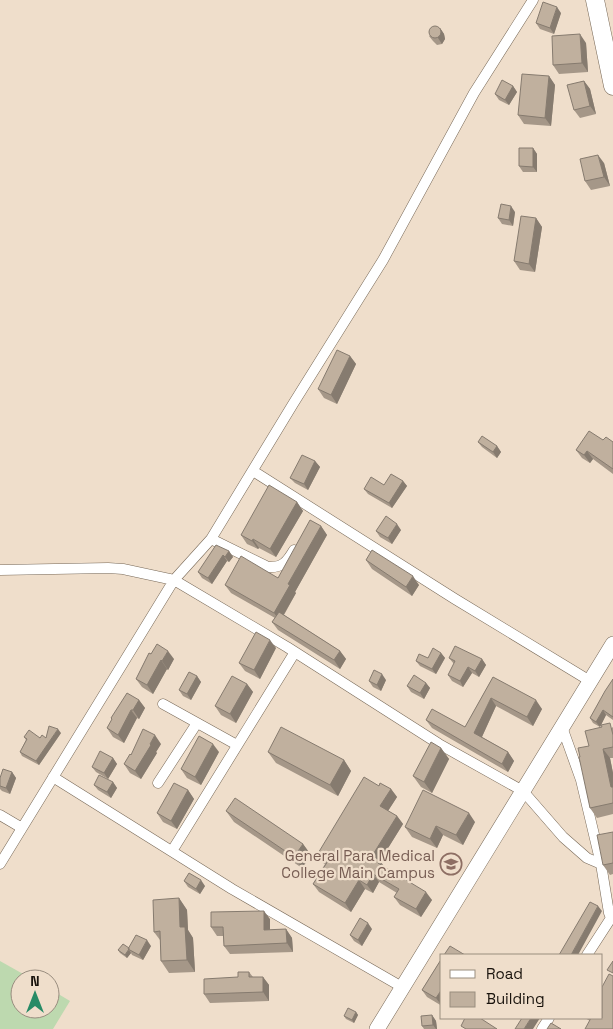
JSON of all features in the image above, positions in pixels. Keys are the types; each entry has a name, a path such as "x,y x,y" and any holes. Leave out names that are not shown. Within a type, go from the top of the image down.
{"highway":[{"path":"595,0 613,86"}],"main road":[{"path":"377,1029 613,644"}],"street":[{"path":"0,864 174,580 212,540 254,472 293,404 383,260 474,93 533,0"},
{"path":"254,472 314,515 590,681"},
{"path":"212,540 268,567 275,568 287,561 297,545"},
{"path":"0,570 108,568 123,569 174,580 295,652 439,744 523,792 563,837 587,858 600,864"},
{"path":"172,851 295,652"},
{"path":"163,704 237,745"},
{"path":"158,783 197,722"},
{"path":"562,727 581,780 612,918 589,954"},
{"path":"53,777 232,888 402,987"},
{"path":"0,815 22,828"}],"green space":[{"path":"0,961 14,969 10,969 10,1019 59,1019 53,1029 0,1029"},
{"path":"60,995 70,1001 60,1017"}],"building":[{"path":"543,2 557,7 550,28 536,23"},
{"path":"437,26 440,27 440,37 433,38 430,37 429,30 430,27"},
{"path":"580,34 582,63 553,65 552,36"},
{"path":"522,74 549,76 545,118 518,115"},
{"path":"502,80 513,86 505,100 495,94"},
{"path":"584,81 590,106 574,110 567,85"},
{"path":"519,148 533,148 533,167 519,166"},
{"path":"598,155 604,177 585,181 580,159"},
{"path":"501,204 511,206 509,220 498,218"},
{"path":"521,216 536,218 529,264 514,261"},
{"path":"337,350 350,356 331,395 318,389"},
{"path":"589,431 603,440 606,437 613,442 613,469 587,451 584,455 576,450"},
{"path":"482,436 497,446 493,452 478,442"},
{"path":"302,455 315,461 304,484 290,478"},
{"path":"391,474 403,481 389,503 364,489 371,477 384,485"},
{"path":"269,485 297,502 270,549 253,539 252,541 241,535"},
{"path":"386,516 397,524 388,538 376,531"},
{"path":"310,520 321,526 274,613 225,585 241,556 278,578"},
{"path":"216,545 229,551 225,557 223,555 208,578 198,572"},
{"path":"372,550 413,576 406,587 366,560"},
{"path":"279,612 340,651 334,660 272,622"},
{"path":"256,632 270,640 254,670 239,663"},
{"path":"157,644 168,651 147,685 136,679 149,653 151,654"},
{"path":"455,646 482,659 475,671 468,667 460,681 448,675 455,661 449,658"},
{"path":"433,648 441,653 432,669 416,661 419,654 428,658"},
{"path":"374,670 382,674 377,685 369,681"},
{"path":"189,672 197,676 187,694 179,690"},
{"path":"414,675 426,683 420,693 407,686"},
{"path":"232,676 247,684 230,714 215,706"},
{"path":"493,677 536,700 527,717 491,698 474,733 508,752 502,764 426,720 432,709 465,727"},
{"path":"613,679 613,717 603,710 596,722 590,718"},
{"path":"127,693 139,700 133,710 131,710 118,735 107,728"},
{"path":"610,723 613,747 603,749 611,787 613,787 613,803 590,808 578,748 589,746 585,731"},
{"path":"49,726 58,729 36,761 20,752 27,739 24,737 29,730 40,738 42,735 46,738"},
{"path":"281,727 344,760 330,785 268,752"},
{"path":"143,729 155,735 135,771 124,764 131,755"},
{"path":"199,736 213,744 195,777 181,769"},
{"path":"431,742 441,748 424,782 413,776"},
{"path":"100,751 113,758 104,773 92,767"},
{"path":"3,769 12,772 6,788 0,786"},
{"path":"99,775 113,782 107,792 94,785"},
{"path":"364,777 379,786 380,783 391,789 380,806 397,816 372,856 380,860 378,863 426,892 416,909 394,897 399,889 373,874 367,885 359,880 345,903 313,884 328,861 317,855"},
{"path":"174,783 188,790 171,821 157,813"},
{"path":"423,790 469,813 456,835 436,826 430,839 405,827"},
{"path":"235,798 303,844 294,857 226,811"},
{"path":"613,832 613,863 603,865 597,835"},
{"path":"189,873 201,880 196,889 184,881"},
{"path":"179,898 180,927 185,927 187,960 161,961 160,931 154,932 153,900"},
{"path":"590,902 598,906 572,954 560,954"},
{"path":"264,911 264,930 286,929 287,943 224,946 223,927 211,927 211,912"},
{"path":"360,918 368,923 358,940 350,935"},
{"path":"136,935 147,940 139,955 128,949"},
{"path":"123,944 129,948 125,955 118,950"},
{"path":"450,946 463,954 445,954"},
{"path":"440,961 440,992 436,998 422,990"},
{"path":"613,961 613,973 607,970"},
{"path":"238,972 249,972 249,977 263,977 263,992 204,994 204,979 238,977"},
{"path":"609,974 613,976 613,1029 585,1029 590,1019 603,1019 603,985"},
{"path":"348,1008 356,1012 352,1020 344,1016"},
{"path":"432,1015 433,1025 422,1026 421,1016"},
{"path":"464,1019 482,1019 497,1029 466,1029 461,1026"},
{"path":"521,1019 530,1019 524,1029 515,1029"},
{"path":"551,1023 561,1029 547,1029"}],"place":[{"name":"General Para Medical College Main Campus","path":"451,864"}]}
